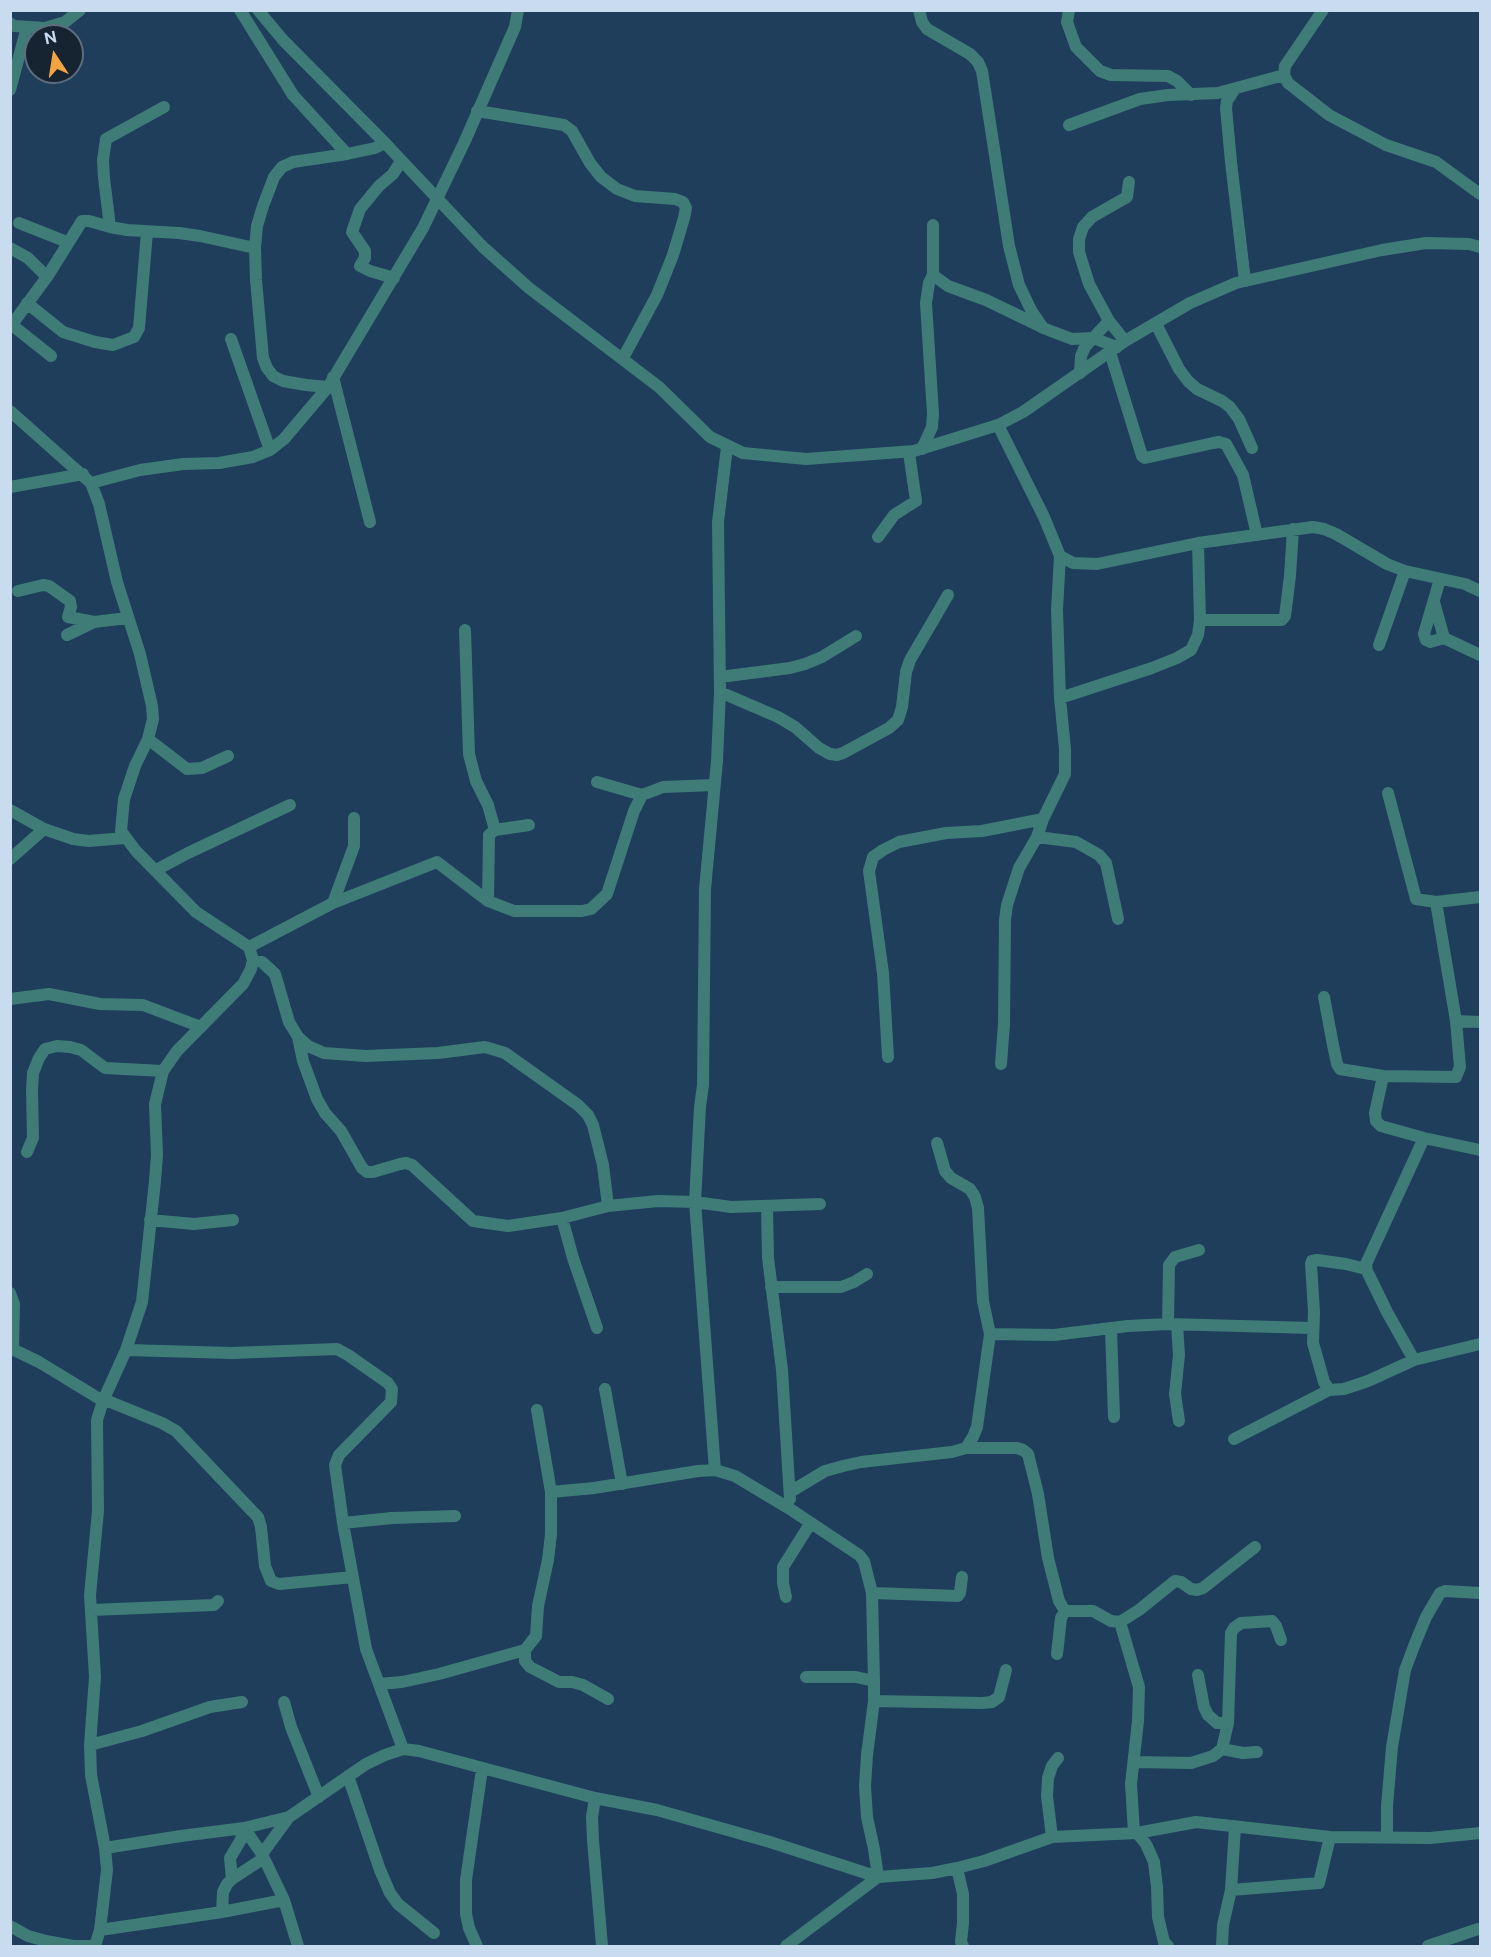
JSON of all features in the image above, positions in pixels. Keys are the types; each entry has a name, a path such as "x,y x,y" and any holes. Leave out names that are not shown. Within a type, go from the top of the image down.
{"street":[{"path":"59,24 80,10"},
{"path":"240,10 293,95 347,154"},
{"path":"258,10 283,40 483,247 529,288 659,387 710,438 743,453 806,459 909,453 998,425 1023,412 1117,347 1190,303 1245,281 1382,250 1426,243 1469,244 1480,247"},
{"path":"10,488 140,470 219,463 253,457 270,450 284,440 331,382 423,228 464,143 515,27 518,10"},
{"path":"918,10 927,29 970,54 978,62 982,71 1009,246 1019,285 1032,312 1043,328"},
{"path":"1069,10 1067,22 1076,47 1100,71 1111,75 1168,76 1177,81 1191,95"},
{"path":"1323,10 1286,66 1284,75 1288,83 1329,115 1386,145 1436,162 1480,194"},
{"path":"10,90 24,38"},
{"path":"1069,125 1140,99 1234,90 1284,75"},
{"path":"1234,90 1227,101 1226,108 1245,281"},
{"path":"110,227 103,160 106,139 164,107"},
{"path":"477,111 564,125 572,131 590,163 601,177 617,189 635,196 675,199 683,202 686,208 673,255 657,295 623,358"},
{"path":"331,382 306,385 283,381 273,376 267,368 263,358 255,248 257,226 274,177 282,167 293,162 375,148 385,143"},
{"path":"394,278 360,266 365,258 365,251 352,232 360,209 379,186 393,174 401,161"},
{"path":"1129,182 1127,197 1092,218 1083,227 1079,239 1079,252 1089,284 1109,321 1142,456 1145,458 1213,443 1226,444 1243,475 1257,535"},
{"path":"51,356 11,326 47,277 82,221 147,232 200,236 255,248"},
{"path":"19,223 68,242"},
{"path":"922,449 932,427 933,414 926,303 929,283 933,275 933,225"},
{"path":"27,303 63,332 113,345 134,337 139,328 147,232"},
{"path":"10,248 28,258 47,277"},
{"path":"933,275 948,286 986,300 1043,328 1072,339 1093,338 1117,347"},
{"path":"1080,373 1081,356 1085,347 1109,321"},
{"path":"1156,324 1179,369 1188,381 1230,407 1239,419 1252,448"},
{"path":"231,339 270,450"},
{"path":"331,382 370,522"},
{"path":"10,411 87,478 99,504 117,582 140,654 153,719 148,739 135,766 124,799 122,831 125,838 196,912 249,947 253,960 252,969 243,984 177,1051 164,1071 155,1104 157,1155 142,1302 126,1350 103,1400 96,1430 98,1511 90,1595 95,1677 90,1745 91,1775 107,1870 100,1930 95,1946 73,1946 28,1936 10,1926"},
{"path":"998,425 1044,517 1060,555 1057,610 1060,698 1065,748 1065,774 1043,819 1037,837 1019,868 1010,892 1005,920 1004,1024 1001,1064"},
{"path":"715,1470 695,1202 700,1107 704,1085 705,889 717,761 720,692 718,522 727,447"},
{"path":"878,537 894,515 916,501 909,453"},
{"path":"1060,555 1073,563 1097,564 1198,543 1313,527 1336,534 1387,564 1404,571 1465,584 1480,591"},
{"path":"1200,620 1282,620 1285,616 1290,576 1293,529"},
{"path":"1060,698 1133,675 1177,658 1191,650 1198,635 1200,620 1198,543"},
{"path":"1379,645 1404,571"},
{"path":"1440,579 1424,634 1426,640 1430,642 1444,638 1480,655"},
{"path":"18,591 43,585 50,586 70,601 68,617 94,622 128,618"},
{"path":"720,692 778,717 830,754 843,753 889,728 898,720 910,660 948,595"},
{"path":"1434,601 1444,638"},
{"path":"67,636 94,622"},
{"path":"465,630 469,754 476,782 488,805 495,830"},
{"path":"720,677 805,664 822,657 856,636"},
{"path":"148,739 187,769 202,768 228,756"},
{"path":"597,782 642,795 663,788 714,785"},
{"path":"1388,793 1416,899 1436,902 1480,897"},
{"path":"249,947 333,903 437,862 488,901 514,911 591,909 607,894 634,811 642,795"},
{"path":"156,870 290,805"},
{"path":"10,810 44,829 73,839 89,841 125,838"},
{"path":"333,903 354,846 354,818"},
{"path":"888,1057 883,973 869,871 873,857 899,842 946,833 982,831 1043,819"},
{"path":"488,901 488,838 491,832 529,825"},
{"path":"10,859 44,829"},
{"path":"1037,837 1076,842 1099,855 1107,863 1118,919"},
{"path":"1324,997 1337,1064 1340,1069 1383,1076 1456,1077 1460,1067 1456,1021 1436,902"},
{"path":"253,960 262,962 275,974 289,1022 298,1037 308,1046 324,1053 366,1056 438,1053 485,1047 505,1053 578,1105 588,1115 601,1156 608,1206"},
{"path":"10,999 49,994 100,1004 143,1005 201,1027"},
{"path":"1456,1021 1480,1022"},
{"path":"298,1037 303,1061 317,1099 341,1131 362,1168 368,1172 406,1163 412,1165 465,1211 473,1221 508,1226 562,1218 608,1206 658,1201 695,1202 731,1207 820,1204"},
{"path":"27,1152 33,1138 33,1073 45,1049 57,1046 81,1050 105,1068 164,1071"},
{"path":"1383,1076 1375,1113 1376,1121 1381,1126 1480,1150"},
{"path":"1414,1360 1366,1269 1367,1258 1424,1138"},
{"path":"937,1143 945,1171 951,1178 970,1189 975,1197 978,1209 983,1301 990,1334 977,1427 966,1448"},
{"path":"767,1207 771,1287 782,1370 790,1509"},
{"path":"562,1218 597,1328"},
{"path":"150,1220 194,1224 233,1220"},
{"path":"1179,1421 1175,1394 1179,1355 1173,1325 1169,1265 1175,1257 1199,1250"},
{"path":"1329,1390 1324,1382 1312,1343 1314,1312 1312,1262 1317,1260 1366,1269"},
{"path":"771,1287 841,1287 867,1274"},
{"path":"10,1293 14,1304 12,1349 39,1362 103,1400 162,1423 176,1431 258,1517 265,1566 271,1581 279,1584 353,1577"},
{"path":"990,1334 1054,1335 1173,1325 1312,1328"},
{"path":"1111,1329 1114,1417"},
{"path":"1234,1439 1329,1390 1344,1389 1368,1382 1414,1360 1480,1344"},
{"path":"126,1350 232,1353 337,1350 388,1383 392,1389 391,1402 336,1460 343,1523 366,1649 404,1749"},
{"path":"605,1389 622,1484"},
{"path":"379,1684 440,1674 525,1650 536,1636 538,1606 551,1534 551,1492 537,1410"},
{"path":"790,1492 825,1471 861,1462 952,1452 966,1448 1023,1450 1028,1454 1038,1494 1048,1558 1059,1601 1065,1611"},
{"path":"551,1492 715,1470 735,1476 859,1555 867,1569 872,1593 874,1701 865,1786 867,1817 878,1877"},
{"path":"343,1523 392,1518 455,1516"},
{"path":"786,1597 783,1567 810,1524"},
{"path":"1065,1611 1093,1611 1111,1621 1120,1622 1146,1605 1175,1581 1191,1589 1203,1588 1255,1547"},
{"path":"872,1593 958,1596 962,1577"},
{"path":"1387,1837 1387,1806 1395,1728 1405,1670 1426,1617 1440,1593 1445,1591 1480,1593"},
{"path":"92,1610 214,1605 218,1601"},
{"path":"1056,1654 1059,1627 1065,1611"},
{"path":"1134,1762 1191,1763 1213,1756 1222,1749 1228,1723 1234,1628 1241,1623 1272,1621 1275,1623 1281,1640"},
{"path":"1120,1622 1127,1652 1139,1681 1138,1721 1131,1784 1136,1833 1146,1844 1154,1863 1158,1917 1163,1945"},
{"path":"525,1650 525,1661 530,1667 559,1682 583,1685 608,1699"},
{"path":"874,1701 992,1702 999,1697 1006,1670"},
{"path":"1198,1675 1204,1707 1208,1715 1217,1723 1228,1723"},
{"path":"806,1677 856,1677 874,1681"},
{"path":"90,1745 142,1731 210,1707 242,1702"},
{"path":"284,1702 291,1727 319,1797"},
{"path":"105,1848 245,1829 289,1817 348,1776 385,1755 404,1749 595,1798 657,1810 770,1842 878,1877 924,1874 957,1868 1052,1837 1136,1833 1196,1822 1330,1837 1431,1838 1480,1833"},
{"path":"1222,1749 1242,1753 1257,1752"},
{"path":"1052,1837 1048,1787 1052,1766 1058,1758"},
{"path":"477,1947 466,1914 466,1880 482,1769"},
{"path":"348,1776 390,1893 398,1904 434,1934"},
{"path":"595,1798 592,1816 593,1840 602,1947"},
{"path":"222,1912 223,1892 232,1879 263,1856 289,1817"},
{"path":"1221,1947 1223,1925 1231,1890 1235,1827"},
{"path":"245,1829 263,1856 284,1900 298,1947"},
{"path":"232,1879 230,1858 245,1829"},
{"path":"1231,1890 1320,1883 1330,1837"},
{"path":"957,1868 963,1894 961,1942 963,1947"},
{"path":"786,1947 878,1877"},
{"path":"100,1930 222,1912 284,1900"},
{"path":"1428,1947 1478,1929"}]}
